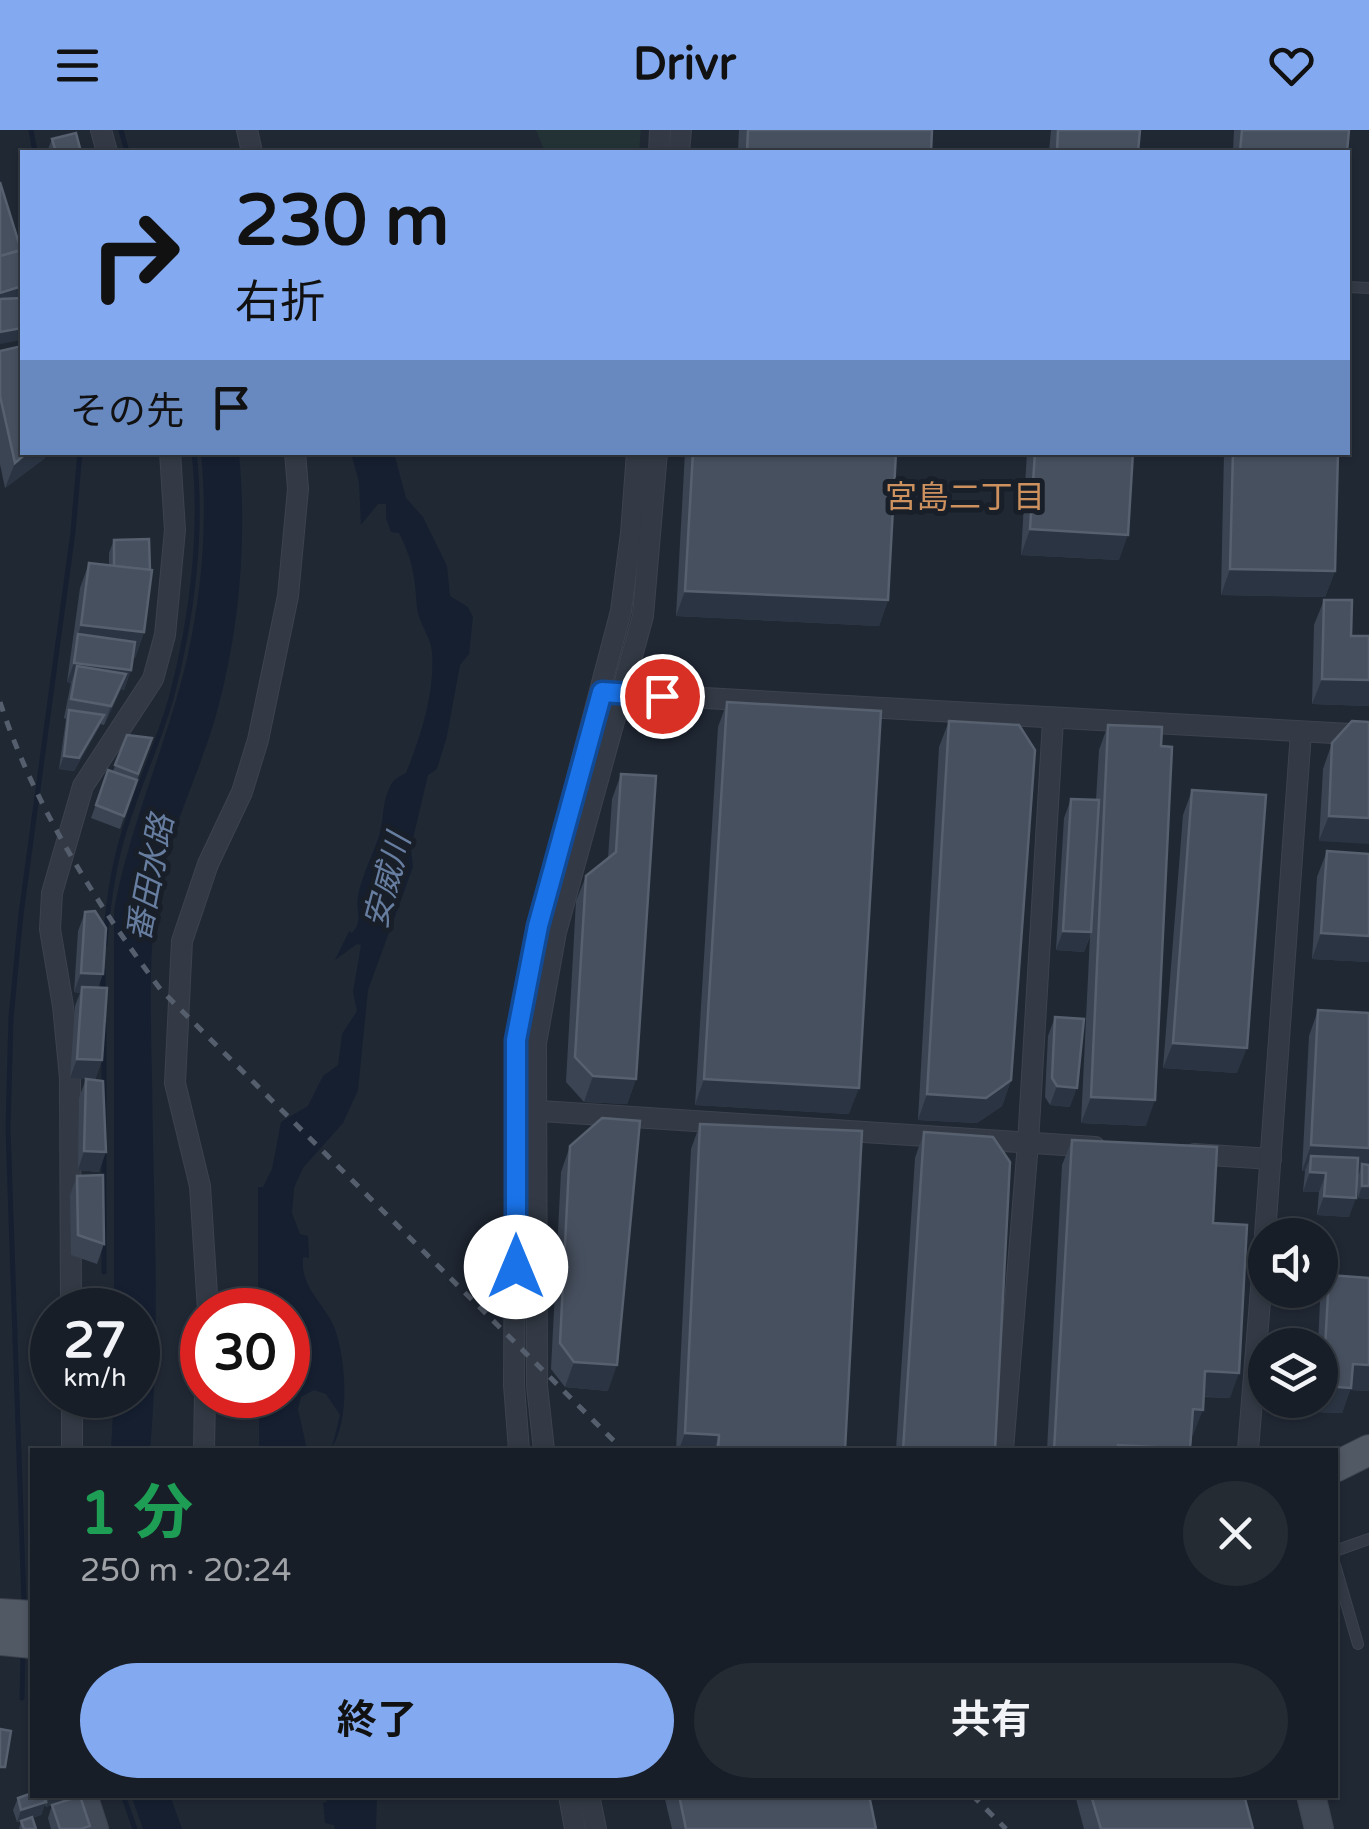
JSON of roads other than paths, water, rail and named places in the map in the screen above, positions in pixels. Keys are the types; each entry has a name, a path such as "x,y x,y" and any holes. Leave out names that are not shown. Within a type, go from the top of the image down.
{"main road":[{"path":"1338,1466 1369,1450"},
{"path":"1338,1484 1369,1469"},
{"path":"84,1798 94,1829"},
{"path":"1312,1798 1319,1829"}],"street":[{"path":"71,1288 70,1078 64,1006 50,929 52,892 84,786 153,679 165,635 175,530 170,455"},
{"path":"207,1288 200,1186 175,1084 182,941 208,864 242,792 258,740 288,596 298,490 295,455"},
{"path":"612,693 632,533 637,455"},
{"path":"544,1448 537,1386 526,1110 516,1040 538,926 612,693 643,616 656,455"},
{"path":"612,693 1369,735"},
{"path":"1003,1448 1028,1143 1053,720"},
{"path":"1267,1218 1301,732"},
{"path":"526,1110 1122,1149"},
{"path":"518,1448 514,1385 526,1110"},
{"path":"1178,1153 1272,1159"},
{"path":"1248,1448 1259,1308"},
{"path":"72,1418 72,1448"},
{"path":"204,1448 205,1418"},
{"path":"570,1798 575,1829"},
{"path":"591,1798 596,1829"}],"lane":[{"path":"1338,1550 1369,1538"},
{"path":"1338,1575 1358,1644"}],"water":[{"name":"番田水路","path":"201,455 239,455 240,581 232,645 210,734 164,865 154,919 151,998 156,1288 114,1288 114,910 129,846 187,659 204,531"},
{"name":"安威川","path":"352,455 395,455 406,498 423,517 447,566 450,596 468,607 473,617 469,654 460,665 447,736 437,769 428,775 411,847 413,867 368,990 358,1090 343,1123 303,1168 294,1188 292,1213 300,1234 308,1236 309,1258 303,1257 305,1278 335,1329 344,1373 342,1421 332,1447 340,1415 326,1394 310,1392 310,1288 258,1288 258,1187 263,1187 272,1169 281,1122 308,1106 323,1076 338,1065 342,1034 357,1011 353,992 361,945 335,960 349,931 352,933 358,924 358,896 379,836 387,794 394,781 406,773 429,699 431,646 418,614 407,552 399,533 391,532 386,504 378,504 361,525 359,482"},
{"path":"113,1418 152,1418 150,1448 111,1448"},
{"path":"259,1418 300,1418 307,1448 259,1448"},
{"path":"132,1798 171,1798 182,1829 143,1829"},
{"path":"326,1798 377,1798 376,1829 335,1829 325,1823 323,1803"}],"waterway":[{"path":"31,130 35,150"},
{"path":"121,130 126,150"},
{"path":"24,1605 8,1128 11,1018 80,455"},
{"name":"番田水路","path":"105,944 119,848 168,710 185,636 196,544 194,455"},
{"path":"103,970 103,994"},
{"path":"104,1025 104,1272"},
{"path":"22,1698 23,1651"},
{"path":"124,1798 135,1829"}],"railway":[{"path":"0,702 30,779 69,852 161,990 621,1448"},
{"path":"975,1798 1006,1829"}],"district":[{"name":"宮島二丁目","path":"965,498"}]}
